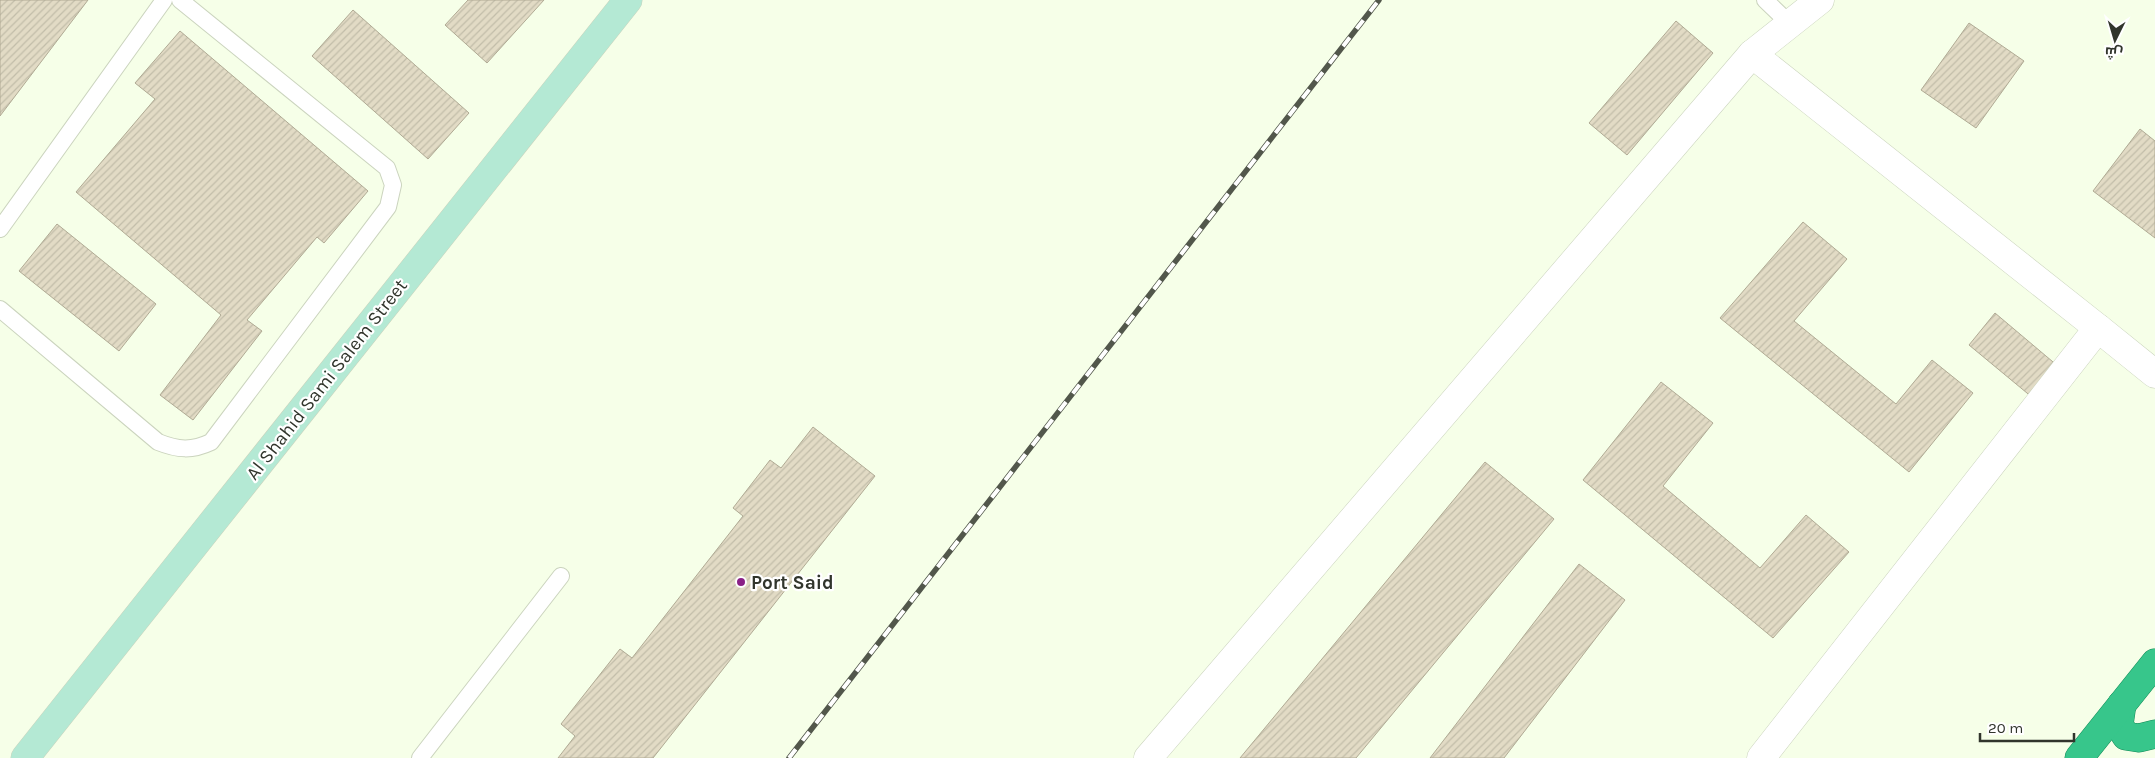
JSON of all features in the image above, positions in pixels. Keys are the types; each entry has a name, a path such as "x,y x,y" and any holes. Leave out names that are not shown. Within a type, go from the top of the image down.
{"highway":[{"path":"2079,758 2155,663"},
{"path":"2122,704 2119,725 2126,736 2139,738 2155,734"},
{"path":"2144,758 2155,743"}],"main road":[{"name":"Al Shahid Sami Salem Street","path":"25,758 628,0"}],"street":[{"path":"1148,758 1752,54 1820,0"},
{"path":"1752,54 2155,374"},
{"path":"1761,758 2098,328"}],"lane":[{"path":"0,229 164,0"},
{"path":"0,308 158,442 172,448 186,449 199,447 212,442 388,206 393,185 388,168 180,0"},
{"path":"1765,0 1790,24"},
{"path":"420,758 561,576"}],"building":[{"path":"0,0 88,0 0,116"},
{"path":"468,0 544,0 487,63 445,25"},
{"path":"353,10 469,113 428,159 312,56"},
{"path":"1676,21 1713,53 1627,155 1589,123"},
{"path":"1969,23 2024,61 1976,128 1921,90"},
{"path":"180,31 368,191 324,243 317,237 247,320 262,331 193,420 160,395 221,315 76,192 155,99 135,83"},
{"path":"2140,129 2155,141 2155,238 2093,191"},
{"path":"1803,222 1847,259 1794,321 1896,404 1932,360 1973,393 1909,472 1720,318"},
{"path":"57,224 156,304 119,351 19,271"},
{"path":"1995,313 2059,367 2033,398 1969,345"},
{"path":"1661,382 1713,423 1663,486 1760,568 1806,515 1849,552 1773,638 1583,480"},
{"name":"Port Said","path":"813,427 875,476 653,758 558,758 575,736 561,724 620,649 632,658 743,516 733,508 770,460 781,468"},
{"path":"1485,462 1554,519 1356,758 1240,758"},
{"path":"1579,564 1625,600 1504,758 1430,758"}],"railway":[{"path":"789,758 1379,0"}],"place":[{"name":"Port Said","path":"741,582"}]}
